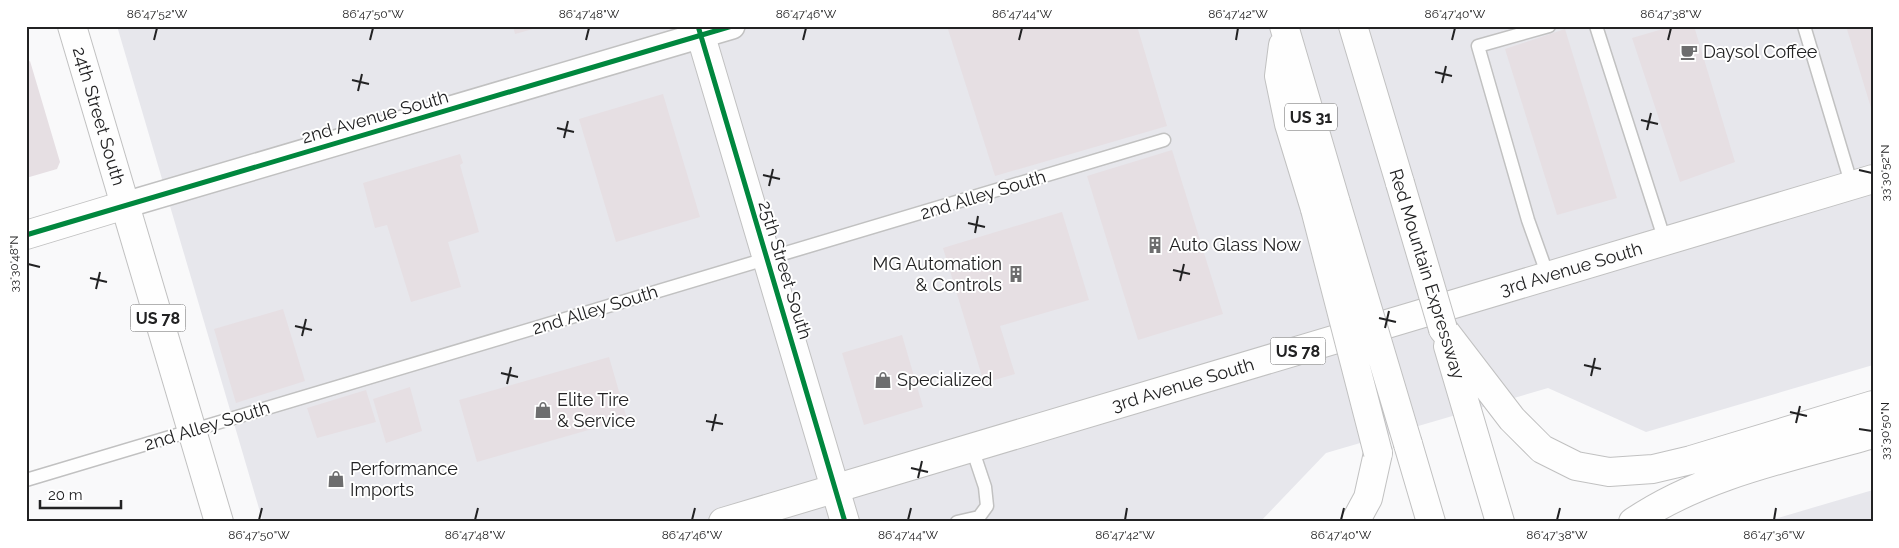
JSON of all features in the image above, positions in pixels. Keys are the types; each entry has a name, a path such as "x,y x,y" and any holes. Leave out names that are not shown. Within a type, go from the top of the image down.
{"main road":[{"name":"24th Street South","path":"72,26 219,522"},
{"name":"Red Mountain Expressway","path":"1353,26 1500,522"},
{"path":"1285,29 1279,76 1289,124 1326,206 1408,444 1431,522"},
{"name":"25th Street South","path":"699,31 844,522"},
{"name":"3rd Avenue South","path":"723,522 1862,182"},
{"name":"2nd Avenue South","path":"26,235 125,205"},
{"path":"1326,206 1378,453 1368,498 1354,522"},
{"path":"1443,329 1512,419 1542,449 1576,466 1609,472 1652,469 1691,460 1873,405"},
{"path":"1634,522 1651,510 1738,473 1873,434"}],"street":[{"name":"2nd Avenue South","path":"125,205 699,31 732,26"}],"lane":[{"path":"1548,26 1478,46 1528,220 1548,276"},
{"path":"1596,26 1665,241"},
{"path":"1804,26 1862,182"},
{"name":"2nd Alley South","path":"26,480 1164,140"},
{"path":"957,522 979,517 986,506 985,487 972,448"}],"shaded area":[{"path":"117,26 1873,26 1873,365 1646,432 1548,388 1326,453 1260,522 263,522"},
{"path":"1873,490 1873,522 1764,522"}],"building":[{"path":"513,26 540,26 540,27 515,34"},
{"path":"947,26 1137,26 1167,126 995,176"},
{"path":"1673,26 1694,26 1735,162 1680,182 1632,38"},
{"path":"1846,26 1873,26 1873,111 1872,111"},
{"path":"1565,29 1617,198 1557,215 1505,49"},
{"path":"30,61 60,162 57,169 26,178 26,63"},
{"path":"663,94 700,217 616,242 579,119"},
{"name":"Auto Glass Now","path":"1172,150 1223,314 1138,340 1087,176"},
{"path":"460,154 463,163 460,165 479,232 448,242 461,287 411,302 387,225 375,228 363,183"},
{"name":"MG Automation & Controls","path":"1062,212 1089,300 1000,326 1015,374 984,383 943,248"},
{"path":"283,309 305,381 236,403 214,329"},
{"name":"Specialized","path":"902,335 923,407 864,425 842,353"},
{"name":"Elite Tire & Service","path":"609,357 627,419 477,462 459,400"},
{"path":"410,387 422,431 386,443 373,399"},
{"path":"366,390 376,422 317,438 307,408"}],"cycle path":[{"path":"698,26 845,522"},
{"path":"26,235 732,26"}],"place":[{"name":"Daysol Coffee","path":"1689,52"},
{"name":"Auto Glass Now","path":"1155,245"},
{"name":"MG Automation & Controls","path":"1016,274"},
{"name":"Specialized","path":"883,380"},
{"name":"Elite Tire & Service","path":"543,410"},
{"name":"Performance Imports","path":"336,479"}]}
